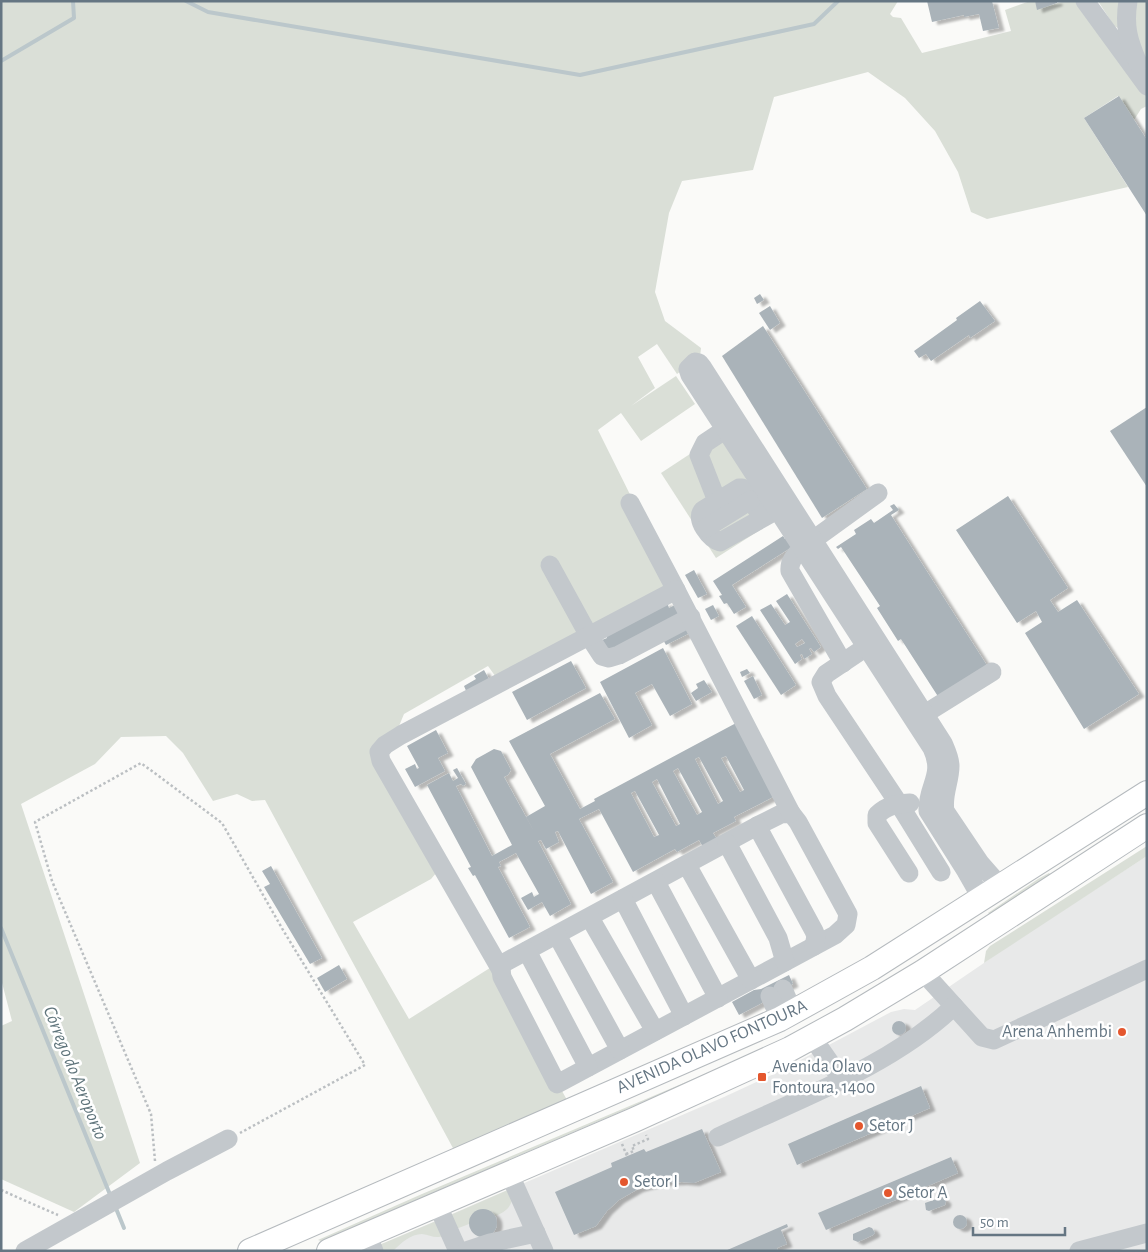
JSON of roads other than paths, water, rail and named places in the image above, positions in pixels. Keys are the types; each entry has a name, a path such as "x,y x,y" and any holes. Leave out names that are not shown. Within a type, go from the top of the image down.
{"main road":[{"name":"AVENIDA OLAVO FONTOURA","path":"250,1251 275,1246 569,1110 787,1016 872,968 1147,793"},
{"name":"AVENIDA OLAVO FONTOURA","path":"329,1251 370,1243 437,1204 634,1120 763,1062 812,1037 923,972 1145,828"},
{"path":"763,1062 783,1039 783,1030 787,1016"}],"lane":[{"path":"1085,1 1147,86"},
{"path":"1128,1 1126,23 1130,46 1147,82"},
{"path":"717,501 699,455 705,443 732,425"},
{"path":"732,425 770,514"},
{"path":"732,425 920,717 937,758 936,802"},
{"path":"770,514 720,542 711,538 700,518 700,513 717,501 742,488 751,500 770,514 808,544"},
{"path":"843,663 790,571 790,565 792,559 808,544 878,493"},
{"path":"706,528 751,500"},
{"path":"557,1084 718,998 771,980 814,946 835,935 846,925 848,914 798,822 791,813 630,502"},
{"path":"550,565 602,656 609,658 619,655 691,617"},
{"path":"569,1110 500,970 381,761 379,752 384,745 401,735 676,590"},
{"path":"872,643 826,674 821,682 824,690 941,872"},
{"path":"920,717 992,672"},
{"path":"909,873 877,823 877,815 888,806 936,802 945,811 980,863 991,893"},
{"path":"500,970 502,964 727,844 757,826 780,814 791,813"},
{"path":"757,826 814,931 816,936 814,946"},
{"path":"727,844 778,938 771,980"},
{"path":"687,865 771,980 787,1016"},
{"path":"656,882 718,998"},
{"path":"624,899 684,1016"},
{"path":"590,918 655,1032"},
{"path":"557,935 620,1050"},
{"path":"527,952 588,1067"},
{"path":"923,972 982,1037 994,1040 1147,969"},
{"path":"718,1137 842,1080 911,1041 938,1022 954,1006"},
{"path":"812,1037 842,1080"},
{"path":"25,1251 156,1177 228,1139"},
{"path":"509,1173 544,1251"},
{"path":"437,1204 458,1251"},
{"path":"466,1251 490,1243 536,1233"},
{"path":"1079,1251 1147,1233"}],"waterway":[{"path":"1,61 74,18 73,1"},
{"path":"186,1 208,12 580,75 814,24 838,1"},
{"name":"Córrego do Aeroporto","path":"1,928 111,1197"},
{"name":"Córrego do Aeroporto","path":"115,1206 124,1228"}],"place":[{"name":"Arena Anhembi","path":"1122,1032"},
{"name":"Avenida Olavo Fontoura, 1400","path":"762,1077"},
{"name":"Setor J","path":"859,1126"},
{"name":"Setor I","path":"624,1182"},
{"name":"Setor A","path":"888,1193"}]}
